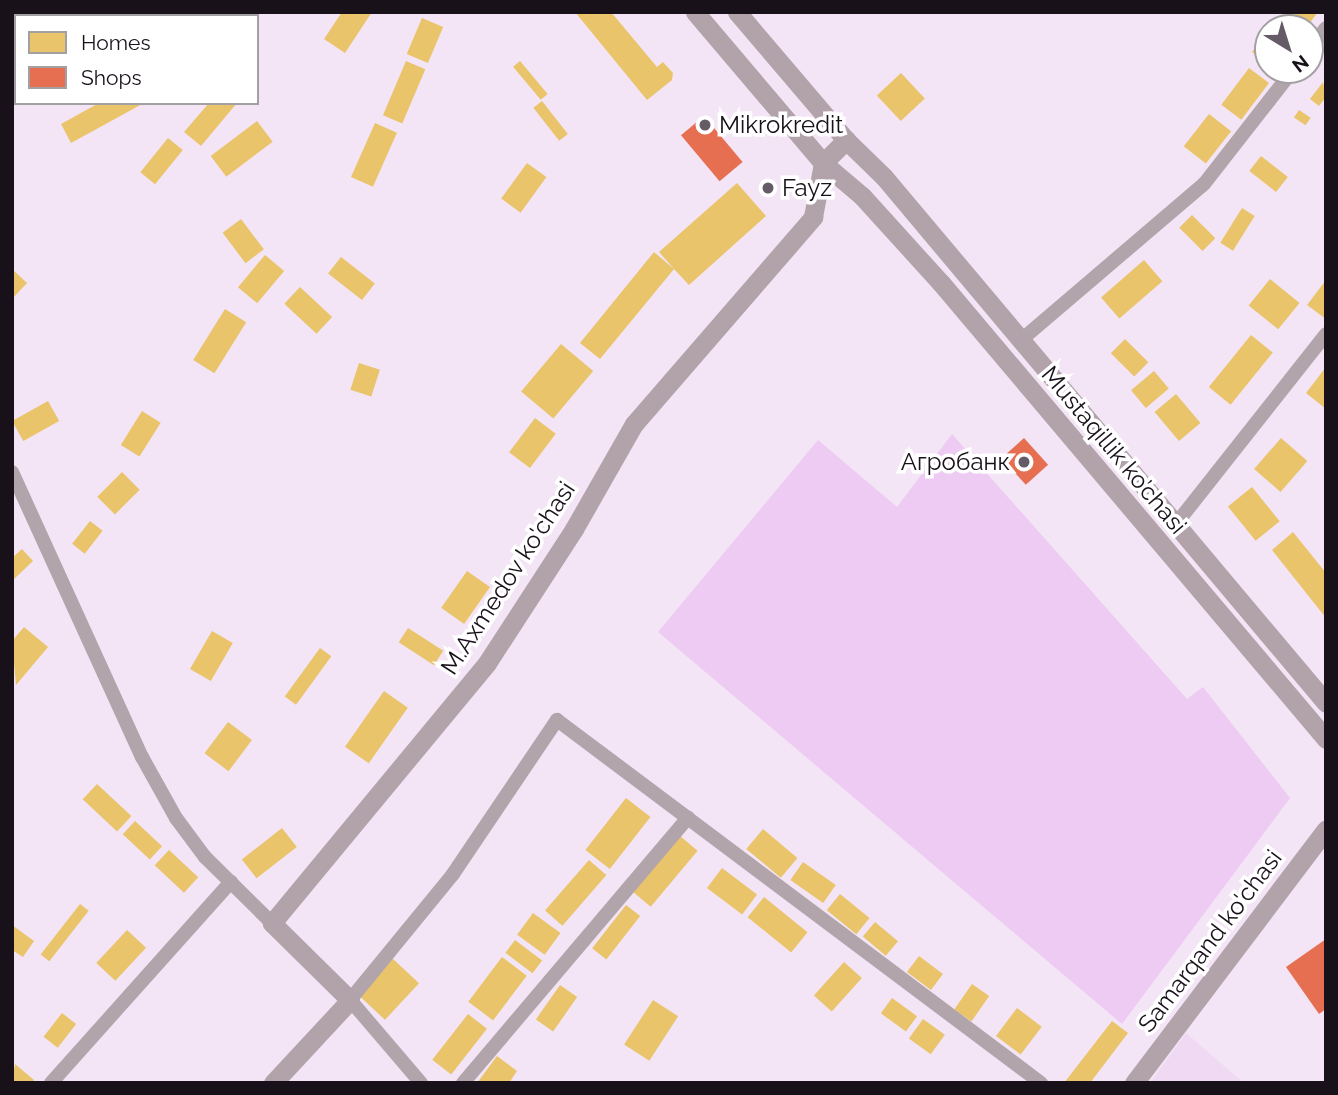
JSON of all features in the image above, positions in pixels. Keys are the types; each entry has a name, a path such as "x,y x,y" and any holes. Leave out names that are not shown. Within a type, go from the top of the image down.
{"street":[{"path":"695,12 823,163 846,140 737,12"},
{"path":"1020,341 1204,184 1282,84"},
{"name":"Mustaqillik ko’chasi","path":"846,140 884,177 1326,703"},
{"name":"Mustaqillik ko’chasi","path":"823,163 862,196 941,282 1326,739"},
{"name":"M.Axmedov ko'chasi","path":"272,923 487,663 574,529 634,424 813,217 823,163"},
{"path":"1176,524 1326,334"},
{"path":"12,472 142,757 176,818 231,882 345,995 421,1083"},
{"path":"273,1083 345,995 453,874 557,720 1041,1083"},
{"path":"463,1083 688,818"},
{"name":"Samarqand ko'chasi","path":"1134,1083 1326,830"},
{"path":"51,1083 231,882"}],"shaded area":[{"path":"952,434 1187,699 1203,687 1290,798 1122,1024 658,632 818,440 897,507"},
{"path":"1186,1033 1244,1083 1150,1083"}],"building: Homes":[{"path":"12,12 43,12 14,14 14,40"},
{"path":"342,12 372,12 345,53 324,39"},
{"path":"575,12 611,12 657,67 663,62 673,73 672,80 647,100"},
{"path":"1290,12 1318,12 1316,14 1288,14"},
{"path":"422,18 443,27 428,63 407,54"},
{"path":"406,61 425,69 402,124 383,115"},
{"path":"520,61 548,94 541,100 513,67"},
{"path":"1249,68 1254,72 1254,84 1268,84 1241,120 1221,105"},
{"path":"901,73 925,99 901,121 877,96"},
{"path":"1323,84 1326,97 1319,106 1310,99"},
{"path":"542,101 568,134 559,141 533,108"},
{"path":"95,105 140,105 71,143 61,124"},
{"path":"207,105 235,105 201,146 184,132"},
{"path":"1299,110 1311,118 1306,125 1294,117"},
{"path":"1209,114 1231,131 1206,164 1184,146"},
{"path":"257,121 273,142 226,177 211,156"},
{"path":"375,123 397,133 373,187 351,177"},
{"path":"168,138 183,150 155,184 140,172"},
{"path":"1261,156 1288,177 1276,192 1249,171"},
{"path":"527,163 546,177 521,213 501,199"},
{"path":"737,183 766,216 689,285 659,252"},
{"path":"1242,208 1255,216 1233,251 1220,243"},
{"path":"1192,215 1215,238 1203,251 1179,228"},
{"path":"241,219 264,249 246,263 223,233"},
{"path":"654,252 674,269 600,359 580,343"},
{"path":"265,255 284,271 257,303 238,287"},
{"path":"341,257 375,283 362,300 328,274"},
{"path":"1144,260 1162,281 1119,319 1101,297"},
{"path":"12,269 27,283 12,299"},
{"path":"1270,279 1300,303 1278,329 1249,305"},
{"path":"1326,280 1326,319 1307,305"},
{"path":"300,287 332,317 316,334 284,304"},
{"path":"225,309 246,322 214,373 193,360"},
{"path":"1251,335 1273,353 1231,405 1209,387"},
{"path":"1125,339 1148,362 1134,376 1111,353"},
{"path":"561,344 593,371 553,418 521,391"},
{"path":"359,363 380,370 371,396 350,390"},
{"path":"1326,367 1326,409 1306,393"},
{"path":"1154,371 1169,389 1146,408 1131,390"},
{"path":"1176,394 1200,423 1179,441 1155,412"},
{"path":"48,401 59,421 23,441 12,421"},
{"path":"142,411 161,423 139,457 121,445"},
{"path":"535,418 556,434 530,468 509,452"},
{"path":"1281,438 1307,461 1281,492 1254,469"},
{"path":"122,472 140,490 115,514 97,497"},
{"path":"1252,487 1280,521 1256,541 1228,507"},
{"path":"90,521 103,531 85,554 72,544"},
{"path":"1293,532 1326,573 1326,618 1272,550"},
{"path":"22,549 33,561 12,581 12,558"},
{"path":"467,571 490,587 464,624 441,608"},
{"path":"24,627 48,647 16,685 12,641"},
{"path":"408,628 443,651 434,665 399,642"},
{"path":"212,631 233,643 211,681 190,669"},
{"path":"320,648 331,656 296,705 285,697"},
{"path":"384,691 408,708 369,763 345,747"},
{"path":"228,722 252,740 228,771 205,753"},
{"path":"97,784 131,816 117,831 83,799"},
{"path":"626,798 650,817 610,869 585,850"},
{"path":"135,821 162,846 150,859 123,834"},
{"path":"282,828 297,847 257,878 242,859"},
{"path":"763,829 797,858 781,878 746,849"},
{"path":"680,836 698,851 651,907 633,892"},
{"path":"169,850 198,877 184,893 155,865"},
{"path":"589,860 606,875 562,926 545,911"},
{"path":"803,862 836,885 823,903 790,880"},
{"path":"722,868 757,894 742,914 707,888"},
{"path":"840,894 870,918 856,934 827,910"},
{"path":"764,897 808,932 791,952 748,917"},
{"path":"80,904 89,911 49,961 41,954"},
{"path":"626,905 640,916 606,959 592,948"},
{"path":"533,913 561,933 545,955 517,935"},
{"path":"875,922 898,941 886,956 863,937"},
{"path":"12,925 34,941 23,957 12,950"},
{"path":"127,930 146,948 115,981 96,963"},
{"path":"515,940 542,960 533,973 505,953"},
{"path":"919,956 943,974 931,990 907,972"},
{"path":"502,957 527,976 493,1020 468,1002"},
{"path":"392,958 419,983 385,1020 358,995"},
{"path":"844,962 862,978 832,1012 814,995"},
{"path":"972,984 989,996 971,1021 954,1009"},
{"path":"560,985 577,997 553,1031 536,1019"},
{"path":"892,998 917,1016 906,1032 881,1013"},
{"path":"653,1000 678,1016 649,1061 624,1044"},
{"path":"1017,1008 1042,1027 1021,1055 996,1036"},
{"path":"62,1013 76,1024 58,1048 44,1037"},
{"path":"468,1014 487,1029 451,1074 432,1060"},
{"path":"923,1019 945,1035 931,1054 909,1038"},
{"path":"1112,1021 1128,1033 1090,1083 1064,1083"},
{"path":"497,1056 517,1071 509,1083 477,1083"},
{"path":"15,1064 34,1080 32,1083 12,1083"}],"building: Shops":[{"path":"704,116 743,162 720,181 681,135"},
{"name":"Агробанк","path":"1024,438 1048,465 1026,485 1002,458"},
{"path":"1326,939 1326,1009 1319,1014 1286,967"}],"place":[{"name":"Mikrokredit","path":"705,125"},
{"name":"Fayz","path":"768,188"},
{"name":"Агробанк","path":"1024,462"}]}
